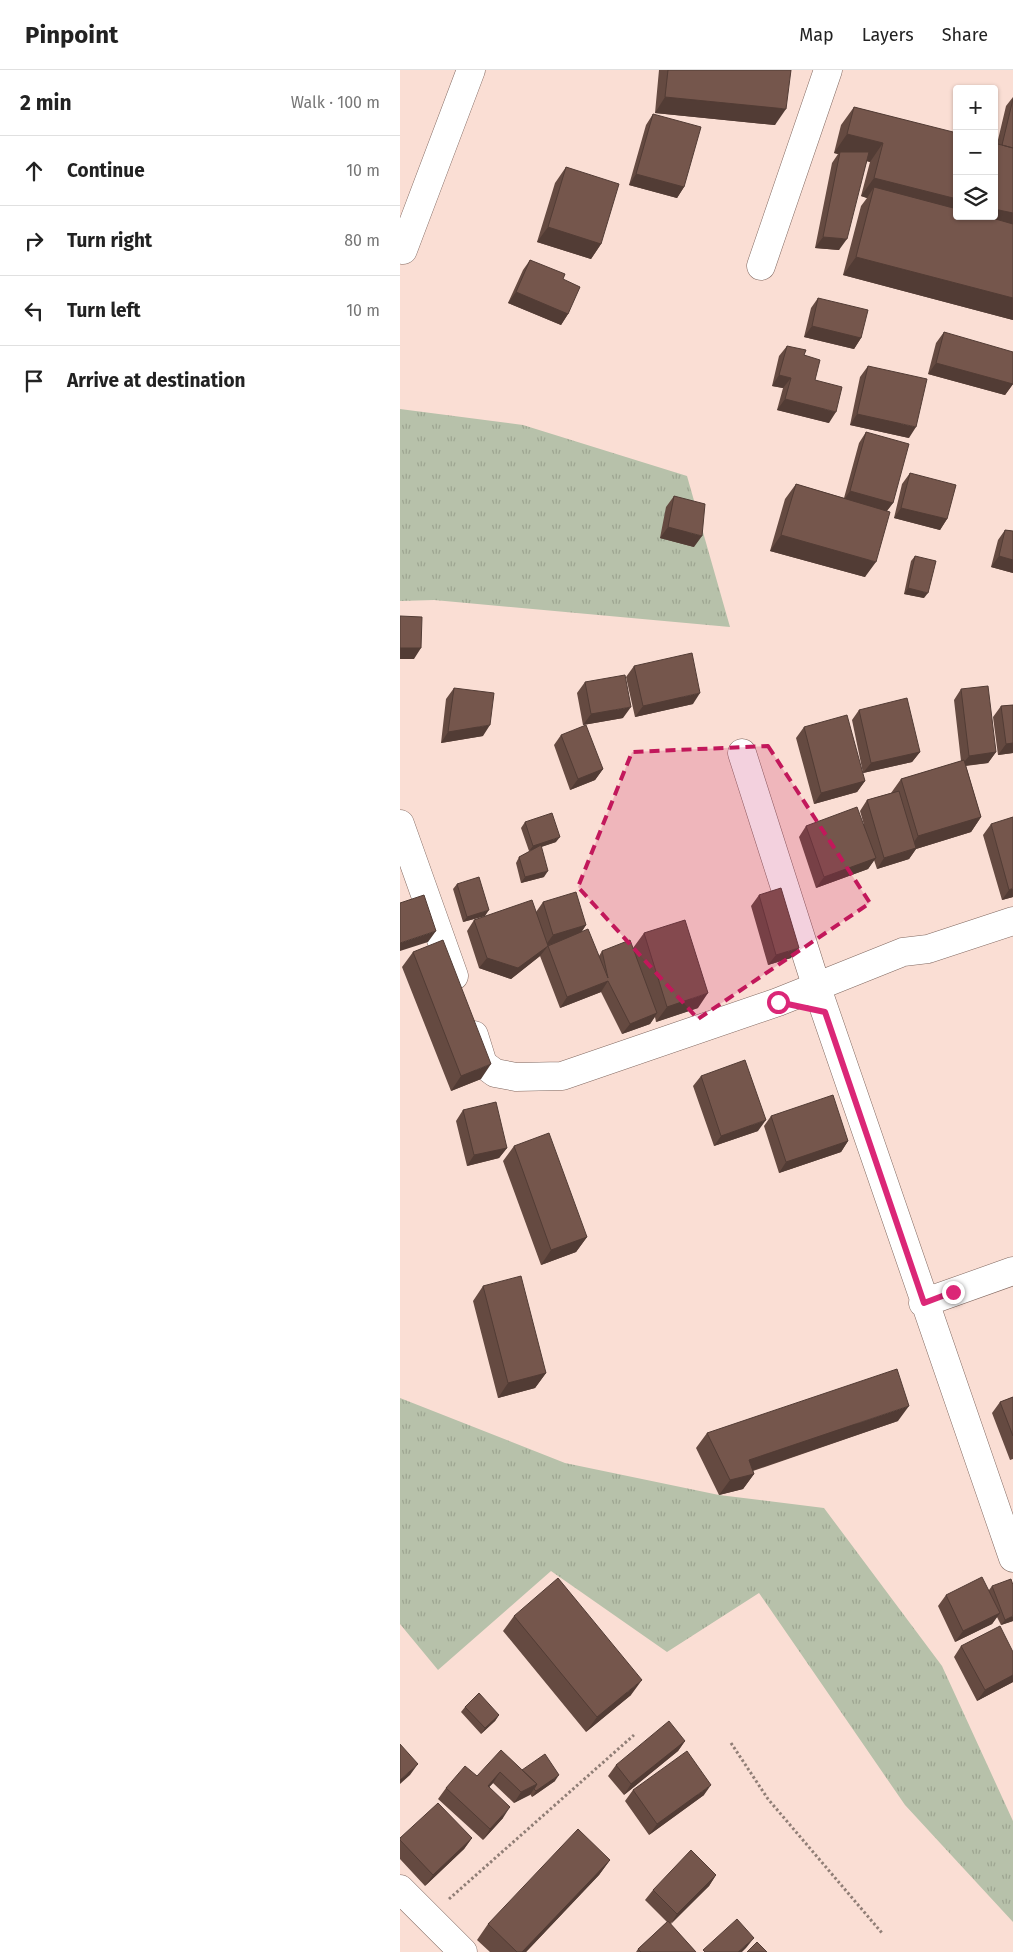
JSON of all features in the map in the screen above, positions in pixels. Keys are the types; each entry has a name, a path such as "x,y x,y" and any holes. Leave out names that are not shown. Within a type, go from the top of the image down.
{"street":[{"path":"403,250 471,70"},
{"path":"761,266 828,70"},
{"path":"742,753 816,986 1013,1558"},
{"path":"400,824 483,1064 495,1073 516,1077 562,1076 778,1002 903,952 928,948 1013,921"},
{"path":"778,1002 825,1012"},
{"path":"924,1303 1013,1271"},
{"path":"400,1889 463,1952"}],"path":[{"path":"428,1917 634,1736"},
{"path":"731,1744 768,1799 882,1933"}],"highlighted area":[{"path":"768,746 870,903 698,1019 578,887 632,752"}],"green space":[{"path":"400,409 523,425 687,476 730,627 434,600 400,601"},
{"path":"400,1398 565,1463 719,1495 824,1508 942,1666 1013,1821 1013,1922 905,1805 759,1593 667,1652 551,1571 438,1670 400,1624"}],"building":[{"path":"668,70 791,70 786,109 665,97"},
{"path":"1013,99 1013,148 1002,145"},
{"path":"854,107 953,132 953,198 874,178 883,143 847,134"},
{"path":"653,114 701,127 684,187 636,174"},
{"path":"998,144 1013,148 1013,213 998,210"},
{"path":"840,152 869,152 847,239 823,237"},
{"path":"566,167 619,184 601,244 548,227"},
{"path":"874,187 953,208 953,220 998,220 1013,224 1013,298 856,257"},
{"path":"530,260 565,274 563,279 580,287 568,314 516,292"},
{"path":"818,298 868,310 861,338 812,326"},
{"path":"944,332 1013,352 1013,384 936,363"},
{"path":"787,346 806,350 804,355 820,360 815,380 842,387 836,412 785,399 791,378 779,375"},
{"path":"868,366 927,379 916,427 857,414"},
{"path":"866,432 909,444 893,503 850,491"},
{"path":"910,473 956,485 947,519 901,508"},
{"path":"796,484 890,512 876,562 781,535"},
{"path":"674,496 705,504 702,536 668,527"},
{"path":"1005,530 1013,531 1013,560 999,556"},
{"path":"915,556 936,561 928,593 908,588"},
{"path":"400,616 422,617 421,648 400,648"},
{"path":"692,653 700,693 643,706 634,666"},
{"path":"625,675 631,707 591,714 585,682"},
{"path":"988,686 996,752 969,756 961,689"},
{"path":"454,688 494,693 490,725 448,732"},
{"path":"907,698 920,752 871,763 859,710"},
{"path":"1013,705 1013,743 1006,744 1001,706"},
{"path":"847,715 865,781 821,793 804,727"},
{"path":"586,725 603,769 578,779 561,735"},
{"path":"964,760 981,817 918,836 901,779"},
{"path":"899,791 916,848 884,858 867,800"},
{"path":"857,807 876,858 824,877 806,826"},
{"path":"552,813 560,837 533,846 525,822"},
{"path":"1013,817 1013,888 1009,890 991,824"},
{"path":"541,845 548,871 525,877 519,857"},
{"path":"479,877 489,910 467,917 457,884"},
{"path":"781,888 799,948 776,955 759,895"},
{"path":"576,892 586,925 553,935 543,902"},
{"path":"424,895 436,931 400,943 400,903"},
{"path":"532,900 548,946 518,968 487,958 474,920"},
{"path":"685,920 708,993 667,1007 644,933"},
{"path":"588,929 608,978 602,951 630,940 657,1013 630,1024 608,981 567,997 548,946"},
{"path":"443,940 491,1064 461,1076 413,952"},
{"path":"745,1060 766,1120 721,1136 701,1076"},
{"path":"833,1095 848,1141 786,1162 771,1116"},
{"path":"496,1102 507,1148 474,1155 463,1110"},
{"path":"549,1133 587,1237 551,1250 514,1146"},
{"path":"521,1276 546,1373 508,1383 483,1286"},
{"path":"897,1369 909,1406 749,1460 754,1474 730,1480 707,1433"},
{"path":"1013,1397 1013,1436 1000,1402"},
{"path":"982,1577 1000,1613 963,1631 946,1595"},
{"path":"558,1578 642,1680 597,1717 514,1616"},
{"path":"1011,1579 1013,1585 1013,1616 1005,1620 992,1586"},
{"path":"1000,1626 1013,1652 1013,1675 985,1690 961,1646"},
{"path":"479,1693 499,1715 485,1728 465,1707"},
{"path":"669,1721 685,1741 631,1784 616,1765"},
{"path":"400,1744 418,1764 400,1780"},
{"path":"501,1750 537,1784 521,1792 500,1772 488,1786 510,1807 490,1829 446,1788 465,1766 477,1776"},
{"path":"687,1751 711,1785 657,1824 633,1790"},
{"path":"545,1754 559,1775 536,1791 534,1789 537,1784 522,1770"},
{"path":"438,1803 472,1838 433,1875 400,1838"},
{"path":"578,1829 610,1860 522,1952 517,1952 488,1924"},
{"path":"691,1850 716,1875 677,1914 653,1890"},
{"path":"737,1919 754,1938 738,1952 705,1952 703,1950"},
{"path":"668,1921 696,1952 641,1952 638,1949"},
{"path":"757,1942 767,1952 747,1952"}],"route":[{"path":"778,1002 825,1012 924,1303 953,1292"}]}
